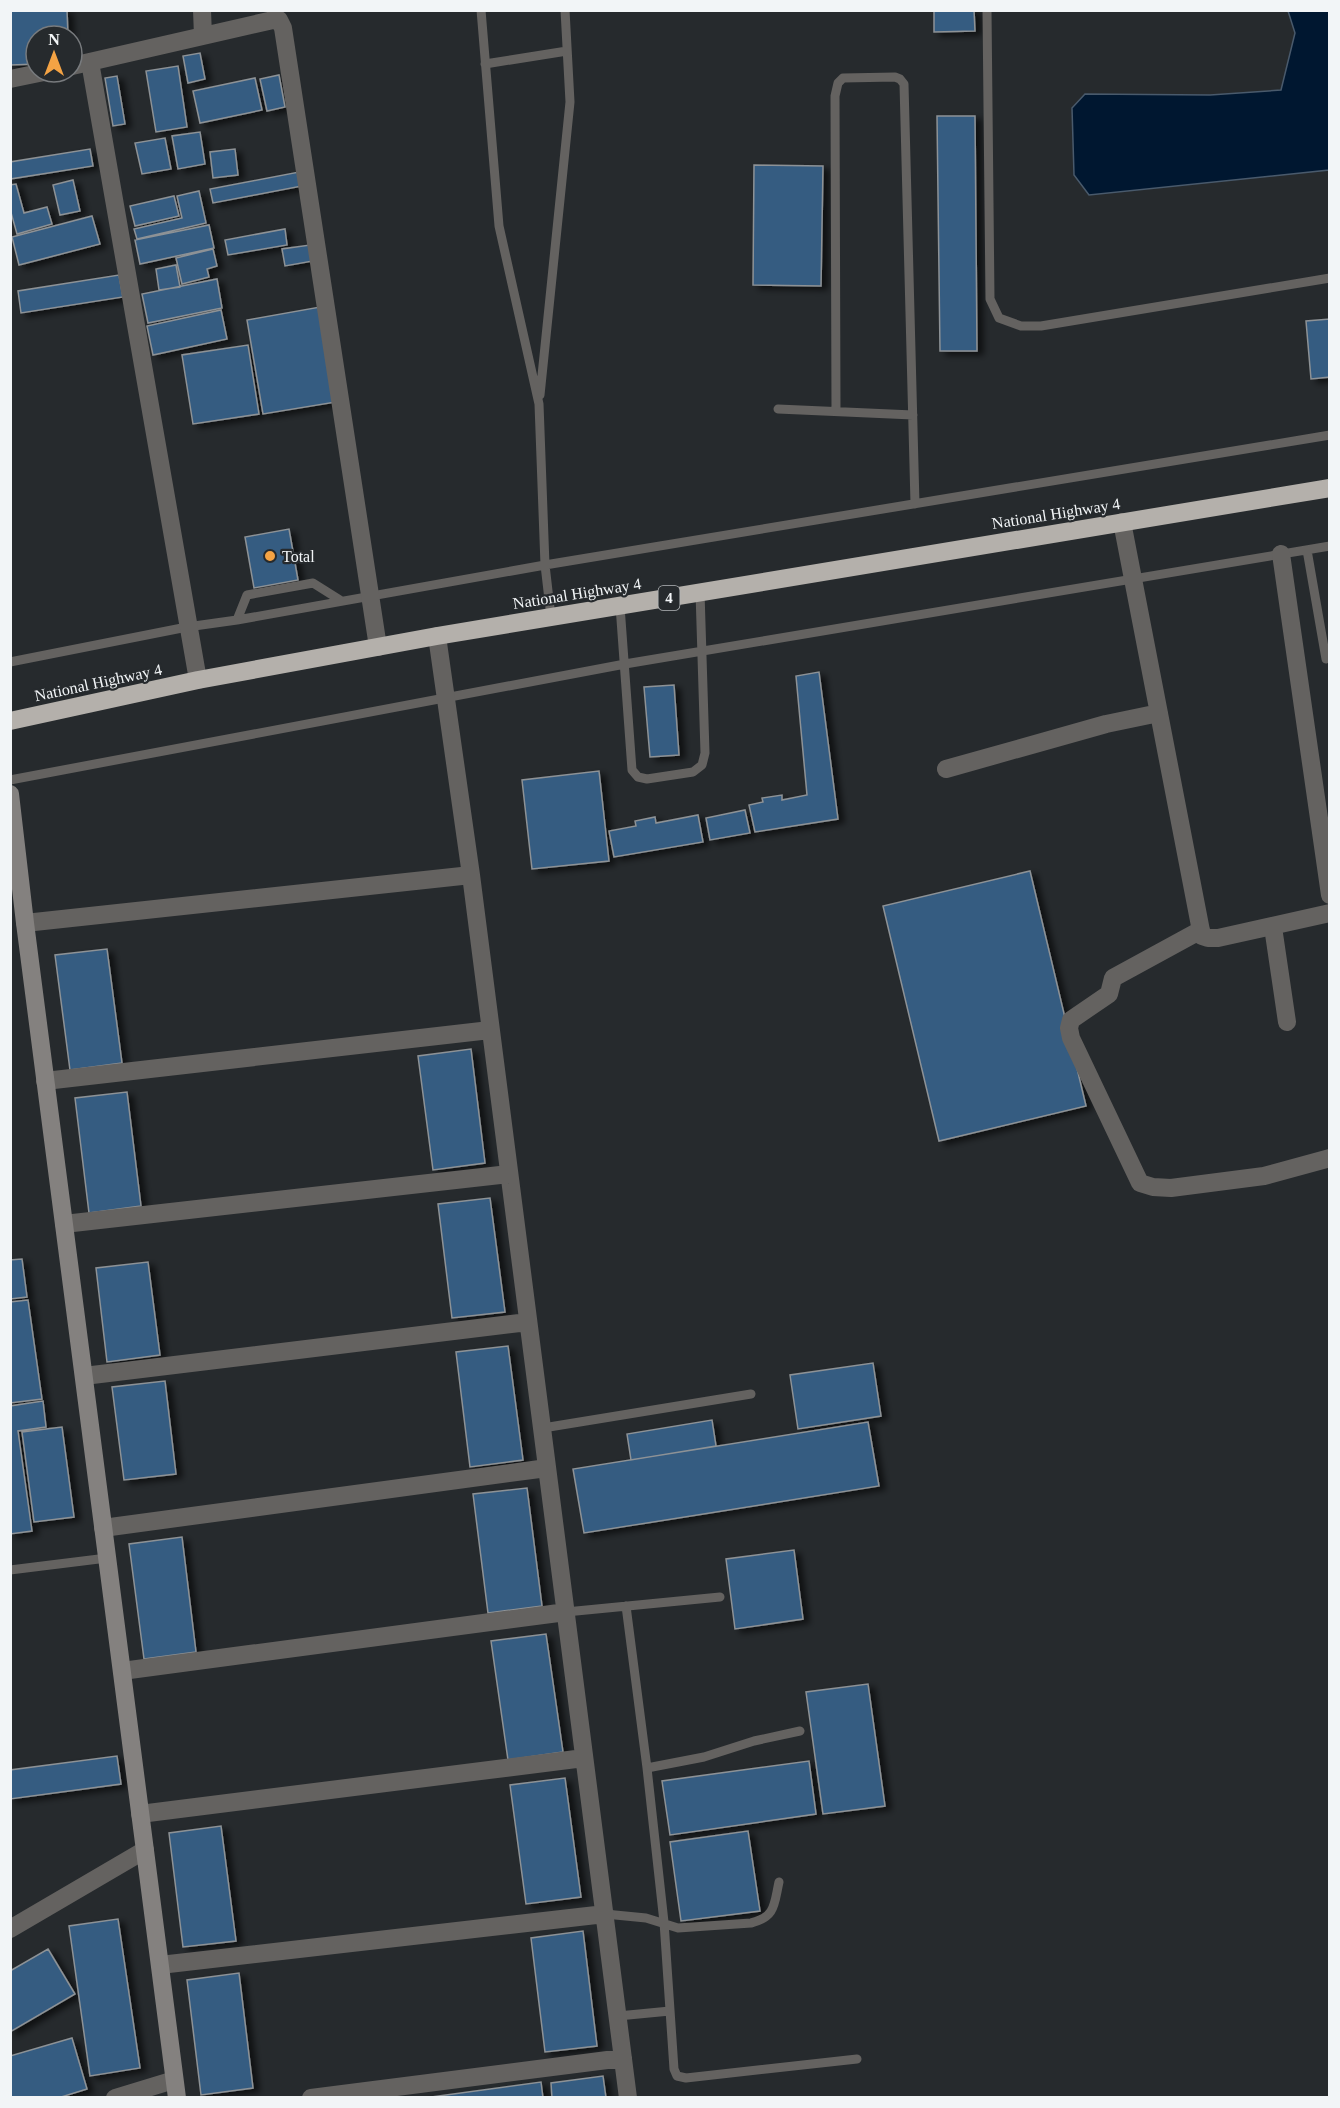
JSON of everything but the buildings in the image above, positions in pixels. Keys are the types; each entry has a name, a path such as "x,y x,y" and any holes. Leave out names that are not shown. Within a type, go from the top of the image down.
{"highway":[{"name":"National Highway 4","path":"10,721 198,680 437,636 1329,488"}],"street":[{"path":"202,10 203,36"},
{"path":"84,63 279,20 283,28 378,647"},
{"path":"90,62 198,680"},
{"path":"1122,522 1202,936 1208,938 1273,927 1329,914"},
{"path":"1281,554 1329,895"},
{"path":"437,636 471,875 628,2097"},
{"path":"946,769 1106,724 1159,713"},
{"path":"10,795 176,2089 115,2097"},
{"path":"25,923 471,875"},
{"path":"1273,927 1287,1022"},
{"path":"1202,930 1113,978 1109,994 1071,1020 1069,1028 1071,1038 1140,1183 1153,1187 1171,1188 1264,1176 1329,1158"},
{"path":"45,1081 490,1030"},
{"path":"64,1224 509,1174"},
{"path":"84,1376 528,1322"},
{"path":"103,1528 547,1468"},
{"path":"122,1671 566,1612"},
{"path":"140,1814 584,1758"},
{"path":"10,1929 145,1850"},
{"path":"160,1965 605,1914"},
{"path":"311,2097 623,2058"}],"lane":[{"path":"481,10 499,226 539,404"},
{"path":"551,617 545,565 539,404 570,102 565,10"},
{"path":"987,10 990,299 999,318 1021,326 1041,326 1329,278"},
{"path":"485,64 567,51"},
{"path":"836,411 835,96 838,83 843,78 895,77 904,84 915,504"},
{"path":"778,409 913,415"},
{"path":"10,662 340,600 1329,435"},
{"path":"10,780 625,664 1329,546"},
{"path":"1307,550 1326,658"},
{"path":"237,620 247,595 313,583 340,600"},
{"path":"620,606 632,770 638,777 647,779 693,772 702,765 705,753 700,592"},
{"path":"543,1428 751,1394"},
{"path":"10,1570 107,1558"},
{"path":"566,1612 720,1597"},
{"path":"626,1606 664,1922 674,2069 677,2076 686,2078 857,2059"},
{"path":"647,1768 705,1757 754,1741 800,1731"},
{"path":"605,1914 664,1922 678,1928 751,1923 763,1920 772,1913 779,1882"},
{"path":"618,2016 670,2011"}],"water":[{"path":"1288,11 1329,11 1329,170 1089,195 1074,175 1072,108 1085,94 1210,95 1281,90 1295,33"}],"place":[{"name":"Total","path":"270,556"}]}
